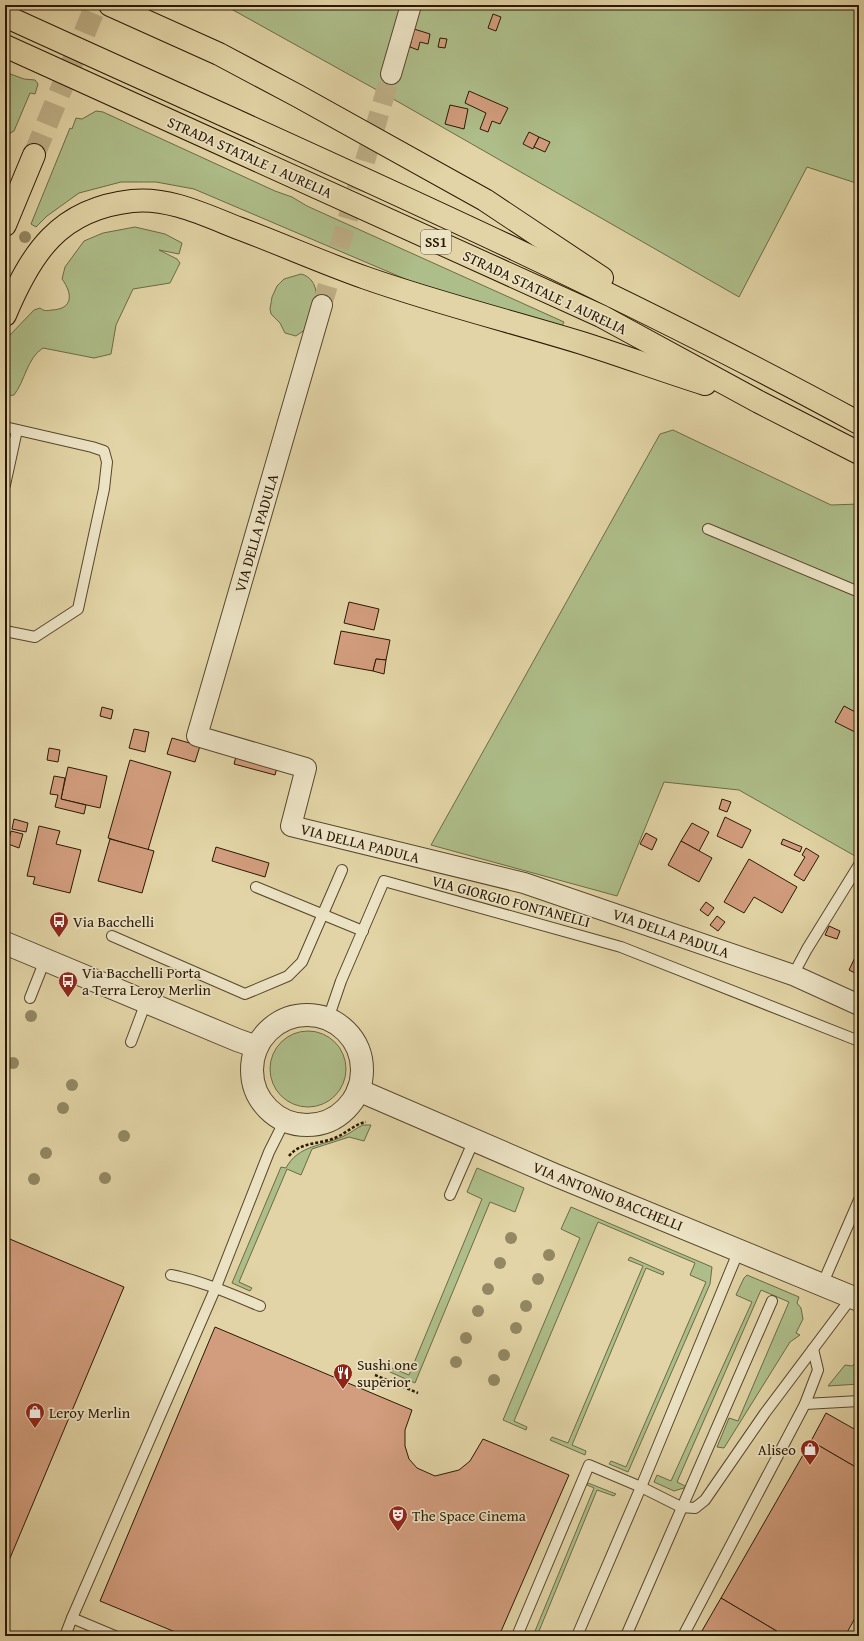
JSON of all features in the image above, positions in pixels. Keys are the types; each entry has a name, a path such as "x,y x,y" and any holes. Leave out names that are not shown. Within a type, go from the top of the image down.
{"highway":[{"path":"110,5 219,54 485,200 672,326"},
{"name":"STRADA STATALE 1 AURELIA","path":"5,16 501,242 672,326 859,423"},
{"name":"STRADA STATALE 1 AURELIA","path":"5,46 601,316 759,402 859,454"},
{"path":"5,225 34,155"},
{"path":"5,315 17,285 48,239 69,222 94,210 130,201 145,200 178,206 366,278 457,307 583,343 759,402"}],"street":[{"path":"391,74 412,5"},
{"name":"VIA DELLA PADULA","path":"322,305 197,736 306,768 291,826 524,883 793,975 859,1005"},
{"path":"5,943 257,1047"},
{"path":"310,1015 328,1019 344,1029 355,1044 359,1053 362,1072 358,1090 344,1110 326,1121 306,1124 285,1120 267,1108 256,1089 252,1068 257,1047 271,1028 291,1017 310,1015"},
{"name":"VIA ANTONIO BACCHELLI","path":"358,1090 474,1140 855,1298"}],"lane":[{"path":"5,428 104,451 106,462 104,489 78,609 35,637 5,631"},
{"path":"5,485 17,430"},
{"path":"708,528 859,592"},
{"path":"793,975 807,948 859,865"},
{"path":"112,936 246,994 288,976 302,962 342,870"},
{"name":"VIA GIORGIO FONTANELLI","path":"328,1019 341,981 384,881 621,947 859,1041"},
{"path":"256,887 363,931"},
{"path":"30,998 45,960"},
{"path":"131,1042 146,1002"},
{"path":"64,1636 216,1287 270,1152 285,1120"},
{"path":"450,1195 474,1140"},
{"path":"822,1285 859,1200"},
{"path":"577,1636 641,1487 739,1250"},
{"path":"171,1275 191,1279 216,1287 260,1306"},
{"path":"518,1636 590,1465 641,1487 681,1507 694,1508 705,1500 764,1413 813,1349 855,1298"},
{"path":"626,1636 772,1301"},
{"path":"683,1636 805,1404 818,1370 813,1349"},
{"path":"805,1404 859,1402"},
{"path":"72,1618 115,1636"}],"path":[{"path":"284,1158 287,1159 294,1150 305,1145 335,1138 357,1123 370,1121"},
{"path":"375,1375 418,1393"}],"green space":[{"path":"224,5 859,5 859,184 807,167 739,297 402,104"},
{"path":"5,72 24,79 35,80 38,84 35,94 30,93 14,131 5,136"},
{"path":"96,111 103,112 275,191 292,197 307,206 564,322 561,328 410,281 194,189 156,182 121,182 79,193 47,216 36,227 31,224 70,128 72,129 76,118 82,119"},
{"path":"135,227 165,234 182,243 179,254 159,250 177,259 180,263 170,283 133,289 116,325 111,354 94,358 43,348 33,358 14,395 5,396 5,345 10,335 34,310 40,308 47,311 59,309 67,304 69,300 68,290 62,279 65,267 84,241 103,233"},
{"path":"301,274 312,281 316,294 309,327 296,336 285,333 280,323 271,314 270,309 272,297 277,286 284,279"},
{"path":"673,430 831,505 859,504 859,849 855,856 739,790 664,782 617,896 431,845 660,434"},
{"path":"301,1031 315,1031 329,1037 340,1048 346,1062 346,1076 343,1084 335,1096 329,1101 315,1107 301,1107 287,1101 276,1090 270,1076 270,1062 276,1048 287,1037"},
{"path":"363,1125 371,1125 364,1141 349,1137 312,1149 301,1175 287,1169 239,1282 252,1288 250,1291 232,1283 281,1167 286,1168 291,1160 304,1150 344,1136"},
{"path":"477,1168 524,1188 515,1212 490,1202 415,1383 390,1372 392,1368 409,1375 482,1199 467,1192"},
{"path":"571,1207 712,1267 710,1284 628,1472 609,1464 611,1461 626,1467 706,1282 690,1275 695,1263 598,1222 514,1421 527,1427 526,1430 503,1420 580,1238 561,1229"},
{"path":"630,1257 664,1272 663,1275 646,1268 572,1445 586,1451 585,1455 550,1440 552,1437 568,1443 643,1266 628,1260"},
{"path":"747,1275 799,1297 797,1303 801,1308 803,1319 796,1333 800,1335 790,1342 724,1448 717,1447 729,1418 738,1421 789,1302 761,1290 677,1482 687,1487 674,1491 654,1482 657,1475 671,1481 752,1302 736,1295"},
{"path":"859,1359 859,1384 828,1386 845,1365 852,1366"},
{"path":"588,1483 616,1494 614,1496 597,1490 537,1636 533,1636 594,1488 587,1485"}],"building":[{"path":"493,14 501,17 496,31 488,28"},
{"path":"414,29 430,34 428,44 420,42 418,50 410,47"},
{"path":"440,38 447,39 445,48 438,47"},
{"path":"469,91 508,108 500,124 492,121 488,132 480,129 486,113 465,103"},
{"path":"450,105 468,109 464,129 445,124"},
{"path":"529,132 539,137 533,149 523,144"},
{"path":"539,137 550,142 545,152 534,147"},
{"path":"349,602 379,609 374,630 344,623"},
{"path":"341,631 390,640 386,660 376,659 373,671 334,664"},
{"path":"376,659 386,660 384,674 373,671"},
{"path":"844,706 859,714 859,734 835,722"},
{"path":"102,707 113,710 111,719 100,716"},
{"path":"134,729 149,732 145,752 129,748"},
{"path":"172,738 200,746 195,762 167,754"},
{"path":"49,748 60,750 58,762 47,760"},
{"path":"237,753 278,764 275,775 234,764"},
{"path":"130,760 171,772 148,850 108,838"},
{"path":"68,767 107,776 100,808 61,799"},
{"path":"54,776 65,778 61,799 86,805 84,814 55,807 58,795 50,794"},
{"path":"722,799 731,802 727,812 719,809"},
{"path":"725,817 751,830 742,848 717,836"},
{"path":"14,819 28,823 26,832 12,829"},
{"path":"692,823 709,832 699,851 681,841"},
{"path":"39,826 60,831 56,844 81,850 70,893 33,884 35,877 27,876"},
{"path":"11,831 23,834 19,848 8,844"},
{"path":"646,833 657,839 652,850 640,844"},
{"path":"110,839 154,851 142,893 98,881"},
{"path":"783,839 802,847 800,852 781,844"},
{"path":"681,841 712,858 699,882 668,865"},
{"path":"216,847 269,863 265,877 212,861"},
{"path":"806,848 819,856 804,881 794,875 805,857 802,855"},
{"path":"749,859 797,887 782,913 754,897 744,913 724,902"},
{"path":"706,902 714,908 708,916 700,910"},
{"path":"717,916 725,922 718,931 710,925"},
{"path":"829,926 840,931 837,939 825,935"},
{"path":"859,949 859,975 849,970"},
{"name":"Leroy Merlin","path":"5,1237 124,1287 5,1570"},
{"path":"215,1327 412,1410 405,1430 405,1446 409,1459 417,1468 435,1476 459,1470 470,1461 483,1439 569,1475 499,1636 185,1636 100,1601"},
{"path":"826,1413 856,1430 859,1425 859,1469 811,1441"},
{"path":"811,1441 859,1469 859,1611 845,1636 785,1636 721,1598"},
{"path":"721,1598 785,1636 699,1636"}],"tunnel":[{"path":"34,155 96,5"},
{"path":"322,305 391,74"}],"place":[{"name":"Via Bacchelli","path":"59,938"},
{"name":"Via Bacchelli Porta a Terra Leroy Merlin","path":"68,998"},
{"name":"Sushi one superior","path":"343,1390"},
{"name":"Leroy Merlin","path":"35,1429"},
{"name":"Aliseo","path":"810,1466"},
{"name":"The Space Cinema","path":"398,1532"}]}
